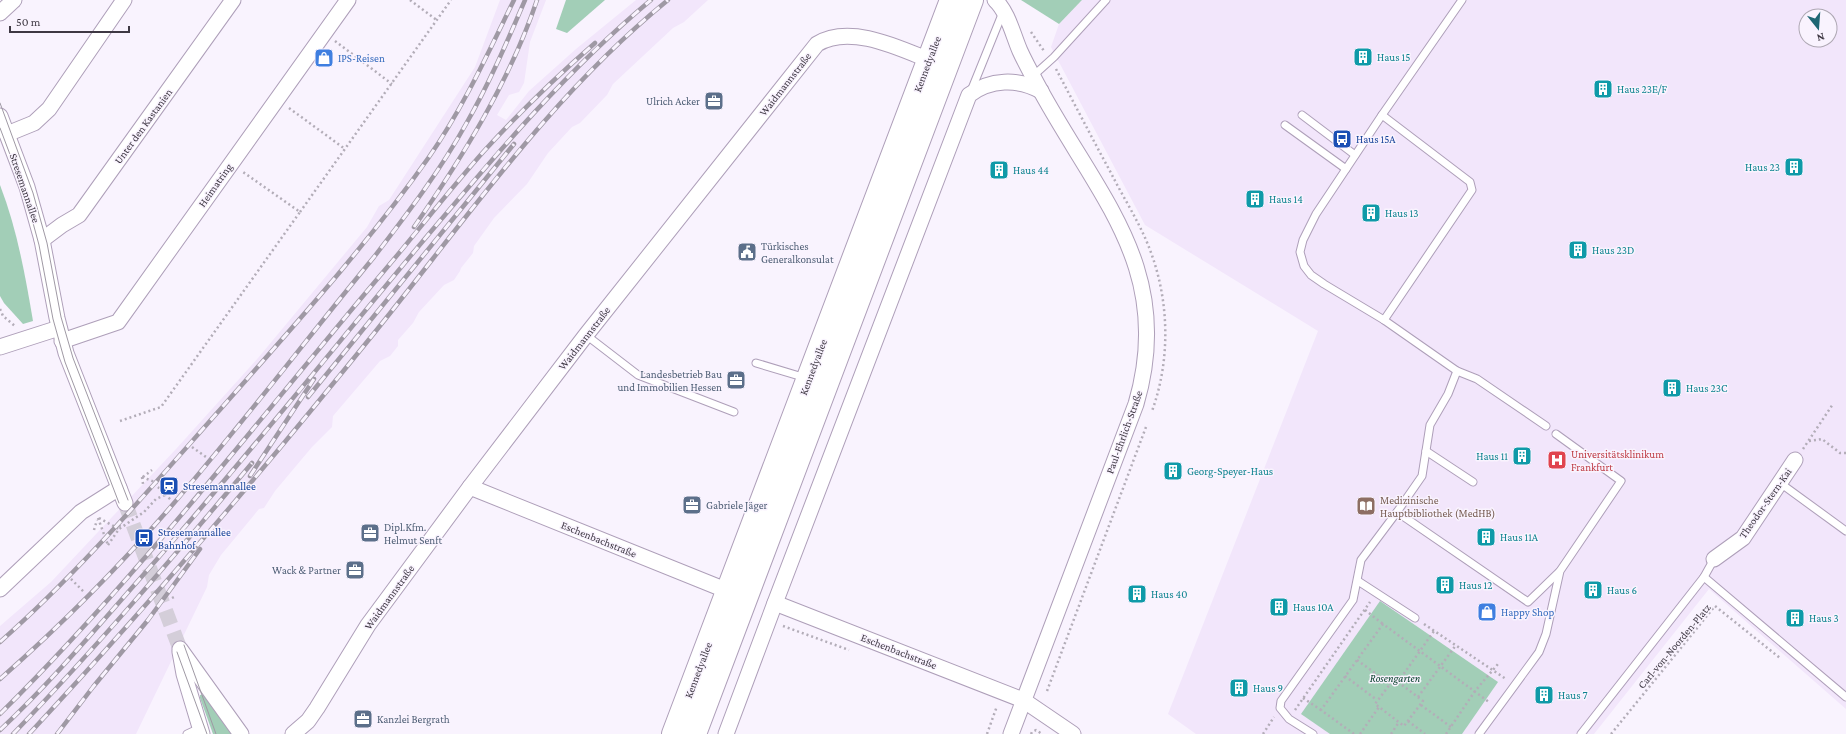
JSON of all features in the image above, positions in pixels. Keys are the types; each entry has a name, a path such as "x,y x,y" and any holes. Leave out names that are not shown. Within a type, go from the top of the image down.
{"main road":[{"name":"Kennedyallee","path":"695,734 972,0"},
{"name":"Kennedyallee","path":"673,734 929,60 953,1"}],"street":[{"path":"0,13 14,0"},
{"path":"7,134 34,123 50,109 124,0"},
{"name":"Unter den Kastanien","path":"42,240 62,225 79,215 233,0"},
{"name":"Heimatring","path":"0,347 118,322 348,0"},
{"name":"Paul-Ehrlich-Straße","path":"999,6 1041,91 1112,212 1129,244 1138,267 1144,292 1148,337 1142,379 1136,404 1011,734"},
{"name":"Waidmannstraße","path":"293,734 308,721 368,625 470,487 586,335 817,44 824,40 836,37 860,38 883,43 929,60"},
{"path":"726,734 969,95 990,84 1005,82 1030,85 1041,91"},
{"name":"Stresemannallee","path":"0,116 27,187 42,240 60,334 125,503"},
{"name":"Theodor-Stern-Kai","path":"1714,559 1743,538 1795,460"},
{"name":"Eschenbachstraße","path":"470,487 728,591"},
{"path":"0,589 81,512 119,488"},
{"name":"Eschenbachstraße","path":"775,602 1023,700 1073,734"},
{"path":"196,732 180,649 241,734"}],"lane":[{"path":"1033,76 1051,60 1106,0"},
{"path":"1462,0 1382,115 1316,214 1303,240 1300,252 1304,266 1311,275 1384,320 1457,371 1477,379 1546,426"},
{"path":"969,95 999,6"},
{"path":"1302,115 1355,155"},
{"path":"1382,115 1470,182 1472,190 1384,320"},
{"path":"1285,124 1346,169"},
{"path":"586,335 638,375 734,412"},
{"path":"756,363 808,379"},
{"path":"1313,734 1289,719 1280,708 1281,702 1353,600 1361,560 1422,476 1430,425 1448,394 1457,371"},
{"path":"1397,512 1528,602 1560,572 1621,481 1556,434"},
{"path":"1426,451 1474,482"},
{"path":"1780,483 1846,531"},
{"path":"1581,734 1704,577 1714,559"},
{"path":"1479,734 1539,652 1546,634 1560,572"},
{"path":"1704,577 1846,697"},
{"path":"1358,581 1415,618"}],"path":[{"path":"410,0 438,21"},
{"path":"120,422 161,407 438,21 451,0"},
{"path":"1030,31 1051,60 1146,240 1161,283 1165,324 1165,352 1160,382 1149,418"},
{"path":"324,33 392,84"},
{"path":"277,99 345,149"},
{"path":"231,164 300,212"},
{"path":"0,309 3,316 19,329"},
{"path":"1795,460 1833,404"},
{"path":"1047,690 1146,425"},
{"path":"1808,441 1822,439 1840,453 1846,453"},
{"path":"192,446 198,453 206,457"},
{"path":"142,477 152,470"},
{"path":"142,477 143,484"},
{"path":"142,477 159,485 165,495 171,500"},
{"path":"98,518 108,545 119,529 144,512 156,499 165,495"},
{"path":"98,518 119,529"},
{"path":"94,530 98,518"},
{"path":"71,579 79,585 85,593"},
{"path":"1289,719 1377,592"},
{"path":"172,598 176,596"},
{"name":"Carl-von-Noorden-Platz","path":"1611,734 1715,606 1782,660"},
{"path":"1365,610 1498,708"},
{"path":"153,613 158,611"},
{"path":"1415,618 1515,685"},
{"path":"1321,710 1383,624"},
{"path":"780,633 783,626 850,650"},
{"path":"1398,682 1434,631"},
{"path":"1418,697 1456,645"},
{"path":"1357,660 1390,684"},
{"path":"1446,734 1475,691 1498,664"},
{"path":"1345,676 1377,700"},
{"path":"1394,679 1398,682 1424,701 1404,726 1375,704 1394,679"},
{"path":"1303,698 1354,734"},
{"path":"988,734 997,706 990,703"},
{"path":"1421,705 1451,727"},
{"path":"1360,734 1379,707"},
{"path":"1263,734 1280,708"},
{"path":"1391,734 1399,722"},
{"path":"1408,722 1426,734"},
{"path":"1031,734 1036,730 1042,734"}],"shaded area":[{"path":"500,0 546,0 530,42 524,83 519,92 509,95 497,115 506,120 529,91 576,49 636,0 708,0 684,22 673,28 613,84 607,95 580,123 572,127 548,153 527,184 494,218 474,246 473,253 454,280 444,285 419,312 413,323 398,340 398,346 390,356 380,361 333,416 332,427 312,447 275,491 264,508 259,509 221,555 209,575 207,587 136,734 0,734 0,626 51,582 176,449 258,358 367,227 379,206 389,200 475,67"},
{"name":"Universitätsklinikum Frankfurt","path":"1082,0 1846,0 1846,709 1709,589 1594,734 1196,734 1168,714 1318,331 1145,225 1051,47 1059,24"}],"green space":[{"path":"566,0 605,0 567,33 556,29"},
{"path":"1021,0 1082,0 1059,24"},
{"path":"0,185 16,235 24,269 33,321 23,324 4,303 0,296"},
{"name":"Rosengarten","path":"1380,601 1498,682 1462,734 1330,734 1301,714"},
{"path":"207,694 236,734 213,734 200,698 200,695"}],"tunnel":[{"path":"125,503 180,649"}],"tram line":[{"path":"0,103 33,193 47,243 61,317 73,358 128,500"},
{"path":"0,128 26,197 39,245 53,319 65,362 119,503"},
{"path":"184,645 216,734"},
{"path":"177,652 207,734"}],"railway":[{"path":"0,642 85,560 138,502 299,320 379,224 429,157 453,119 514,0"},
{"path":"0,679 87,598 148,532 220,448 399,225 445,159 474,109 490,78 525,0"},
{"path":"414,227 450,174 499,89 526,30 537,0"},
{"path":"0,730 70,658 174,539 480,173 562,83 591,54 651,0"},
{"path":"29,734 161,588 246,489 371,337 475,204 547,118 585,76 668,0"},
{"path":"0,714 101,608 197,497 485,150 539,95 595,43"},
{"path":"308,397 514,144"},
{"path":"250,476 314,379"},
{"path":"13,734 165,566 252,463"},
{"path":"57,734 148,620 200,549"}],"place":[{"name":"Haus 15","path":"1363,57"},
{"name":"IPS-Reisen","path":"324,58"},
{"name":"Haus 23E/F","path":"1603,89"},
{"name":"Ulrich Acker","path":"714,101"},
{"name":"Haus 15A","path":"1342,139"},
{"name":"Haus 23","path":"1794,167"},
{"name":"Haus 44","path":"999,170"},
{"name":"Haus 14","path":"1255,199"},
{"name":"Haus 13","path":"1371,213"},
{"name":"Haus 23D","path":"1578,250"},
{"name":"Türkisches Generalkonsulat","path":"747,252"},
{"name":"Landesbetrieb Bau und Immobilien Hessen","path":"736,380"},
{"name":"Haus 23C","path":"1672,388"},
{"name":"Haus 11","path":"1522,456"},
{"name":"Universitätsklinikum Frankfurt","path":"1557,460"},
{"name":"Georg-Speyer-Haus","path":"1173,471"},
{"name":"Stresemannallee","path":"169,486"},
{"name":"Gabriele Jäger","path":"692,505"},
{"name":"Medizinische Hauptbibliothek (MedHB)","path":"1366,506"},
{"name":"Dipl.Kfm. Helmut Senft","path":"370,533"},
{"name":"Haus 11A","path":"1486,537"},
{"name":"Stresemannallee Bahnhof","path":"144,538"},
{"name":"Wack & Partner","path":"355,570"},
{"name":"Haus 12","path":"1445,585"},
{"name":"Haus 6","path":"1593,590"},
{"name":"Haus 40","path":"1137,594"},
{"name":"Haus 10A","path":"1279,607"},
{"name":"Happy Shop","path":"1487,612"},
{"name":"Haus 3","path":"1795,618"},
{"name":"Haus 9","path":"1239,688"},
{"name":"Haus 7","path":"1544,695"},
{"name":"Kanzlei Bergrath","path":"363,719"}]}
